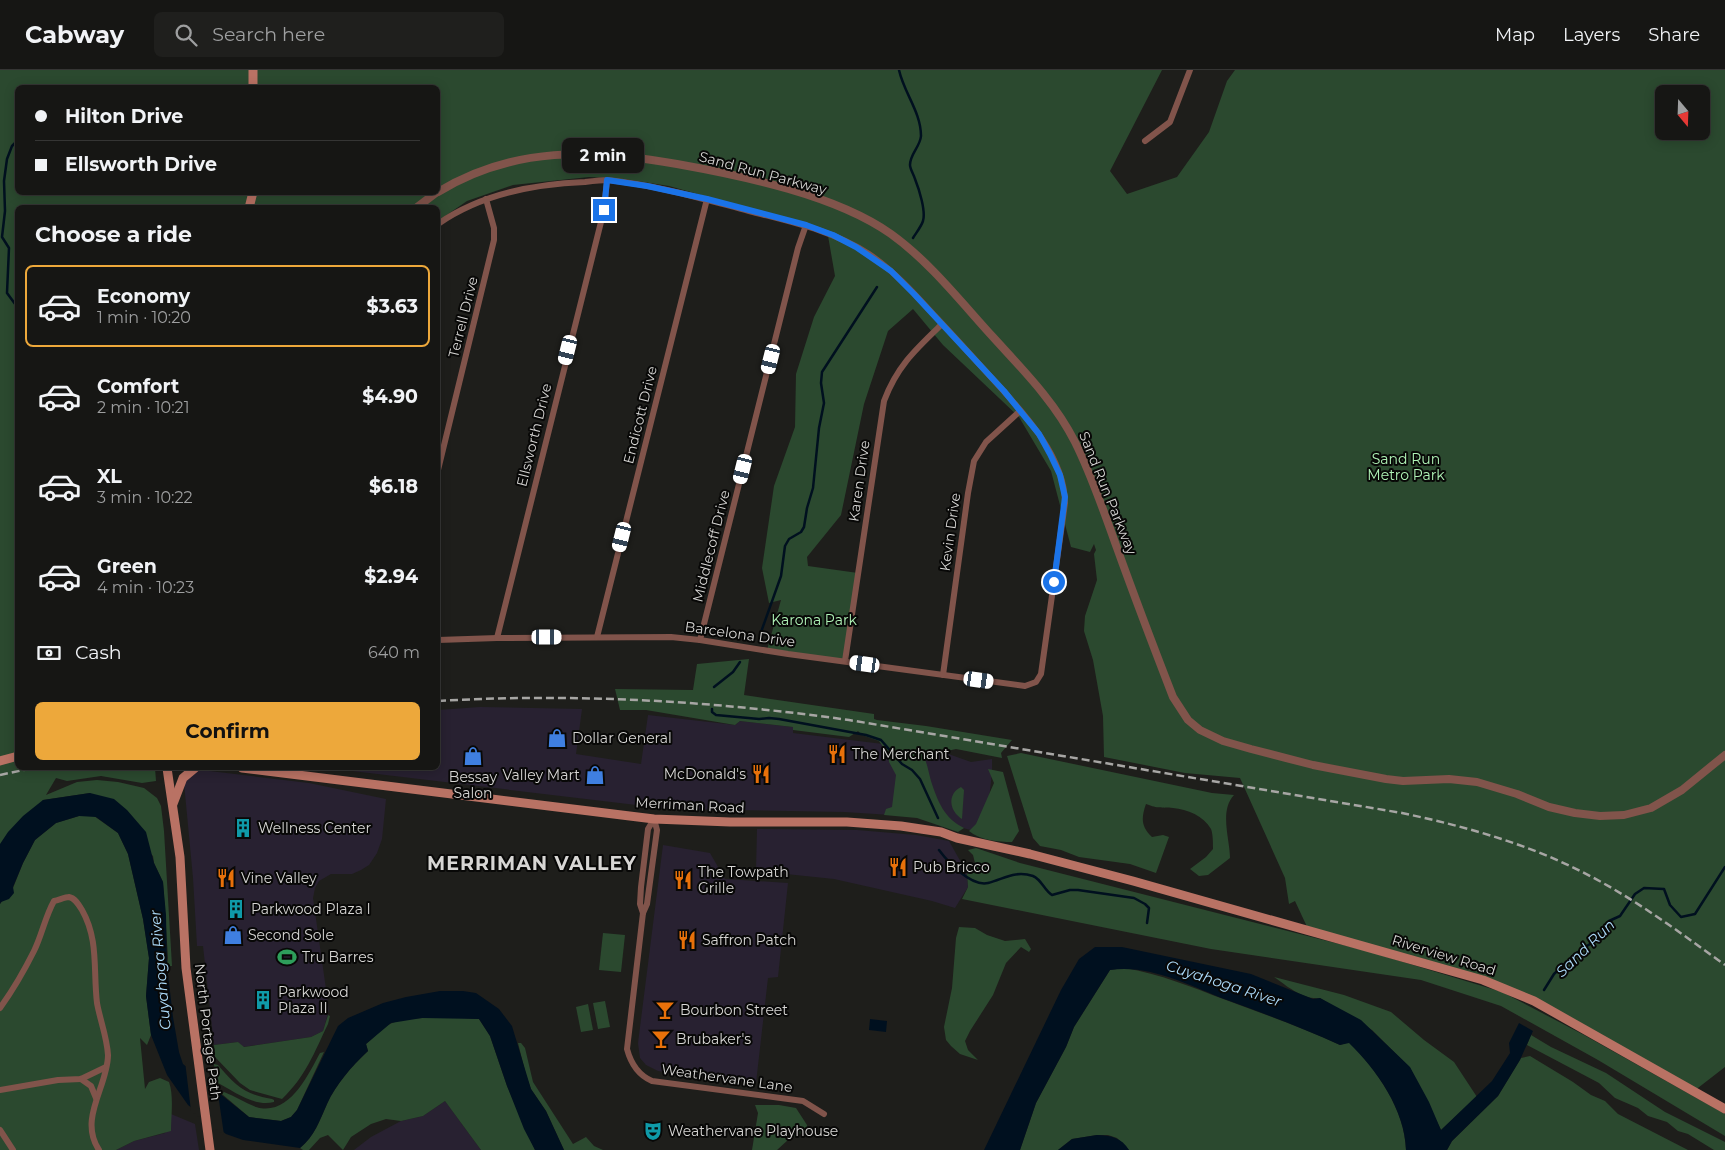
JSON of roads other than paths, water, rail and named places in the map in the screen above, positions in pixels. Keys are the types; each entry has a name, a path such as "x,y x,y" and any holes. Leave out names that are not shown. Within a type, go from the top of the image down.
{"main road":[{"path":"253,70 253,85"},
{"path":"0,761 15,757"},
{"name":"North Portage Path","path":"168,770 180,857 186,968 210,1150"},
{"path":"172,804 183,778 193,770"},
{"name":"Merriman Road","path":"258,770 654,819 730,822 847,822 907,827 941,832 956,838 1030,854 1132,881"},
{"name":"Riverview Road","path":"1132,881 1483,980 1534,1001 1725,1109"}],"street":[{"path":"1145,141 1170,122 1190,70"},
{"name":"Sand Run Parkway","path":"440,190 479,170 518,159 558,154 625,156 710,171 800,193 835,205 892,235 914,252 949,288 1060,415 1083,459 1173,697 1188,720 1206,734 1222,741 1313,765 1393,780 1449,779 1477,782 1563,811 1600,816 1635,813 1656,805 1682,790 1725,755"},
{"path":"440,223 462,209 486,199 539,186 607,180 647,186 707,199 806,225 850,243 881,263 901,280 1020,411"},
{"name":"Ellsworth Drive","path":"497,638 604,210 607,180"},
{"name":"Sand Run Parkway","path":"420,205 433,195"},
{"name":"Terrell Drive","path":"440,462 494,240 494,228 486,199"},
{"name":"Endicott Drive","path":"597,637 707,199"},
{"name":"Middlecoff Drive","path":"700,640 806,225"},
{"name":"Karen Drive","path":"845,661 884,401 889,387 905,361 942,324"},
{"name":"Barcelona Drive","path":"440,640 671,637 1026,686 1036,682 1041,674 1065,497 1060,475 1050,454 1039,434 1020,411"},
{"name":"Kevin Drive","path":"943,675 974,461 986,442 1020,411"},
{"name":"Weathervane Lane","path":"643,913 640,904 644,863 648,829 654,819"},
{"name":"Weathervane Lane","path":"654,819 657,830 647,904 643,913 627,1049 633,1065 638,1072 652,1081 803,1101 824,1114"},
{"path":"644,863 653,864"},
{"path":"641,892 649,892"},
{"path":"0,1008 13,990 34,951 54,901 68,897 74,899 86,917 95,948 95,985 108,1056 103,1082 96,1098 92,1119 93,1135 99,1150"},
{"path":"0,1090 58,1080 82,1079 106,1067"},
{"path":"82,1079 91,1086 96,1098"},
{"path":"0,1130 13,1150"}],"water":[{"name":"Cuyahoga River","path":"90,793 114,799 127,810 146,832 154,863 163,882 167,966 173,1017 183,1064 249,1117 281,1121 291,1117 297,1110 338,1026 348,1018 383,1003 406,997 440,991 463,991 476,993 499,1009 512,1026 531,1089 546,1111 564,1150 535,1150 524,1129 507,1086 490,1036 479,1019 422,1018 391,1023 366,1044 368,1051 340,1082 313,1133 300,1148 243,1140 226,1134 188,1105 167,1075 151,1035 146,996 149,958 143,919 128,854 118,833 96,817 79,816 56,823 35,840 13,887 14,893 9,899 0,904 0,844 8,832 23,816 43,800"},
{"name":"Cuyahoga River","path":"1095,947 1122,947 1251,974 1313,999 1320,998 1361,1020 1410,1067 1429,1102 1441,1130 1492,1081 1510,1053 1509,1043 1519,1023 1533,1031 1520,1060 1498,1096 1452,1141 1447,1150 1406,1150 1401,1120 1388,1092 1370,1065 1349,1043 1340,1045 1284,1021 1155,973 1125,969 1110,970 1074,1027 1066,1047 1036,1103 1020,1150 984,1150 1061,990 1079,959"},
{"path":"870,1019 887,1021 886,1032 869,1030"},
{"path":"1097,1135 1115,1138 1129,1150 1058,1150 1072,1139"}],"waterway":[{"path":"899,70 918,119 921,136 910,165 920,194 924,217 913,238"},
{"path":"15,143 7,159 4,181 5,211 2,237 9,248 7,293 15,304"},
{"path":"760,635 781,576 785,546 789,539 801,532 804,527 813,488 819,428 824,403 821,383 822,372 877,287"},
{"path":"714,687 733,672 740,662"},
{"path":"712,709 712,712 716,715 779,719 866,735 881,740 902,764 912,770 920,779 938,818"},
{"path":"939,850 960,872 981,883 1027,874 1041,882 1052,895 1070,890 1078,890 1134,898 1149,908 1147,923"},
{"name":"Sand Run","path":"1544,990 1554,974 1575,954 1602,936 1609,921 1620,916 1635,894 1644,888 1664,889 1670,905 1681,917 1695,914 1725,867"}],"railway":[{"path":"440,701 593,698 644,700 798,713 1402,813 1451,824 1499,838 1546,855 1609,887 1676,930 1725,965"},
{"path":"0,775 24,770"}],"place":[{"name":"Dollar General","path":"557,738"},
{"name":"The Merchant","path":"837,754"},
{"name":"Bessay Salon","path":"473,756"},
{"name":"McDonald's","path":"761,774"},
{"name":"Valley Mart","path":"595,775"},
{"name":"Wellness Center","path":"243,828"},
{"name":"Pub Bricco","path":"898,867"},
{"name":"Vine Valley","path":"226,878"},
{"name":"The Towpath Grille","path":"683,880"},
{"name":"Parkwood Plaza I","path":"236,909"},
{"name":"Second Sole","path":"233,935"},
{"name":"Saffron Patch","path":"687,940"},
{"name":"Tru Barres","path":"287,957"},
{"name":"Parkwood Plaza II","path":"263,1000"},
{"name":"Bourbon Street","path":"665,1010"},
{"name":"Brubaker's","path":"661,1039"},
{"name":"Weathervane Playhouse","path":"653,1131"}],"district":[{"name":"MERRIMAN VALLEY","path":"532,863"}],"park label":[{"name":"Sand Run Metro Park","path":"1406,468"},
{"name":"Karona Park","path":"814,620"}]}
